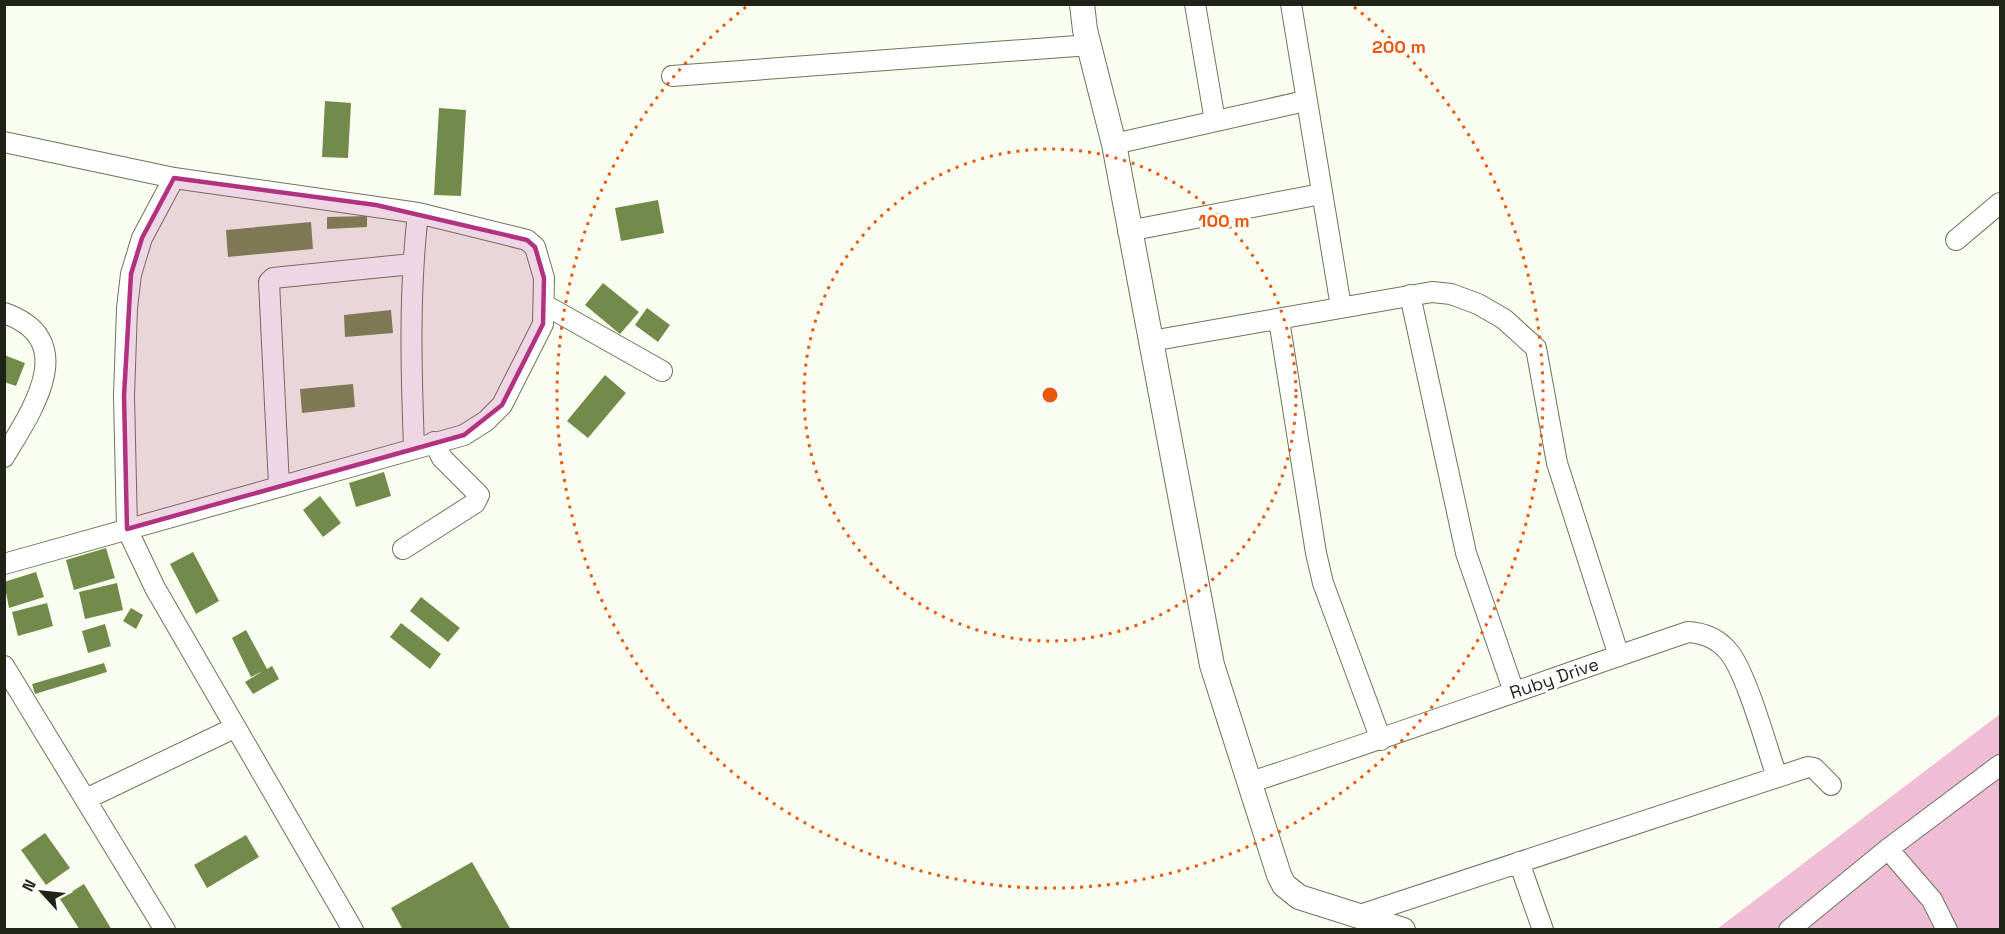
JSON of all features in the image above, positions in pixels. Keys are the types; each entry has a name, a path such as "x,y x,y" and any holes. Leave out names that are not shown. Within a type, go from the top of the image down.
{"street":[{"path":"1082,4 1114,144 1128,231 1212,665 1248,783 1284,885 1299,897 1403,930"},
{"path":"1195,4 1215,121"},
{"path":"1291,4 1305,101 1341,307"},
{"path":"672,76 1090,45"},
{"path":"1114,144 1305,101"},
{"path":"4,142 174,178 418,213 527,240 535,247 544,278 545,304 543,324 527,360 502,405 486,421 464,435 414,447 4,564"},
{"path":"174,178 142,237 131,274 127,308 124,396 127,529 155,588 353,930"},
{"path":"1128,231 1322,194"},
{"path":"1956,240 2001,203"},
{"path":"414,447 410,330 412,264 418,213"},
{"path":"279,485 269,282 273,278 412,264"},
{"path":"1151,341 1432,292 1450,294 1478,304 1504,319 1536,348 1557,463 1618,656"},
{"path":"1410,295 1466,554 1514,692"},
{"path":"545,304 662,371"},
{"path":"4,313 29,326 40,338 46,357 46,381 4,457"},
{"path":"1279,320 1316,553 1323,583 1381,740"},
{"path":"403,549 476,502 479,495 441,458 434,442"},
{"name":"Ruby Drive","path":"1248,783 1381,740 1688,632 1705,635 1719,643 1734,660 1777,777"},
{"path":"4,666 165,930"},
{"path":"86,799 234,728"},
{"path":"1789,930 1888,849 2001,765"},
{"path":"1357,916 1808,767 1814,768 1831,785"},
{"path":"1888,849 1932,900 1947,930"},
{"path":"1519,862 1543,930"}],"highlighted area":[{"path":"174,178 376,205 527,240 535,247 544,278 543,324 502,405 464,435 127,529 124,396 131,274 142,238"}],"shaded area":[{"path":"2000,714 2000,929 1717,929"}],"building":[{"path":"325,101 351,103 348,158 322,157"},
{"path":"439,108 466,110 461,196 434,195"},
{"path":"658,200 664,233 621,241 615,208"},
{"path":"367,216 367,227 327,229 327,217"},
{"path":"311,222 313,249 228,257 226,230"},
{"path":"603,283 639,312 620,334 585,305"},
{"path":"647,308 670,325 658,342 635,325"},
{"path":"391,310 393,333 345,337 344,315"},
{"path":"4,355 25,363 16,386 4,382"},
{"path":"605,375 626,393 588,438 567,421"},
{"path":"353,384 355,407 302,413 300,389"},
{"path":"384,472 391,496 356,507 349,483"},
{"path":"320,496 341,523 323,537 303,510"},
{"path":"106,548 115,578 74,590 66,560"},
{"path":"193,552 219,601 196,614 170,564"},
{"path":"36,572 44,597 9,608 4,582"},
{"path":"117,583 123,610 85,619 79,592"},
{"path":"421,597 460,628 448,642 410,611"},
{"path":"47,603 53,626 18,636 12,612"},
{"path":"131,608 143,615 136,629 123,621"},
{"path":"401,623 441,654 430,669 390,637"},
{"path":"105,624 111,646 88,653 82,631"},
{"path":"246,630 267,669 272,666 279,679 253,694 245,682 263,671 251,677 232,638"},
{"path":"104,663 107,672 35,694 32,684"},
{"path":"45,833 70,868 46,885 21,850"},
{"path":"246,835 259,857 207,888 194,865"},
{"path":"472,862 511,930 403,930 391,908"},
{"path":"84,884 112,930 80,930 60,899"}]}
